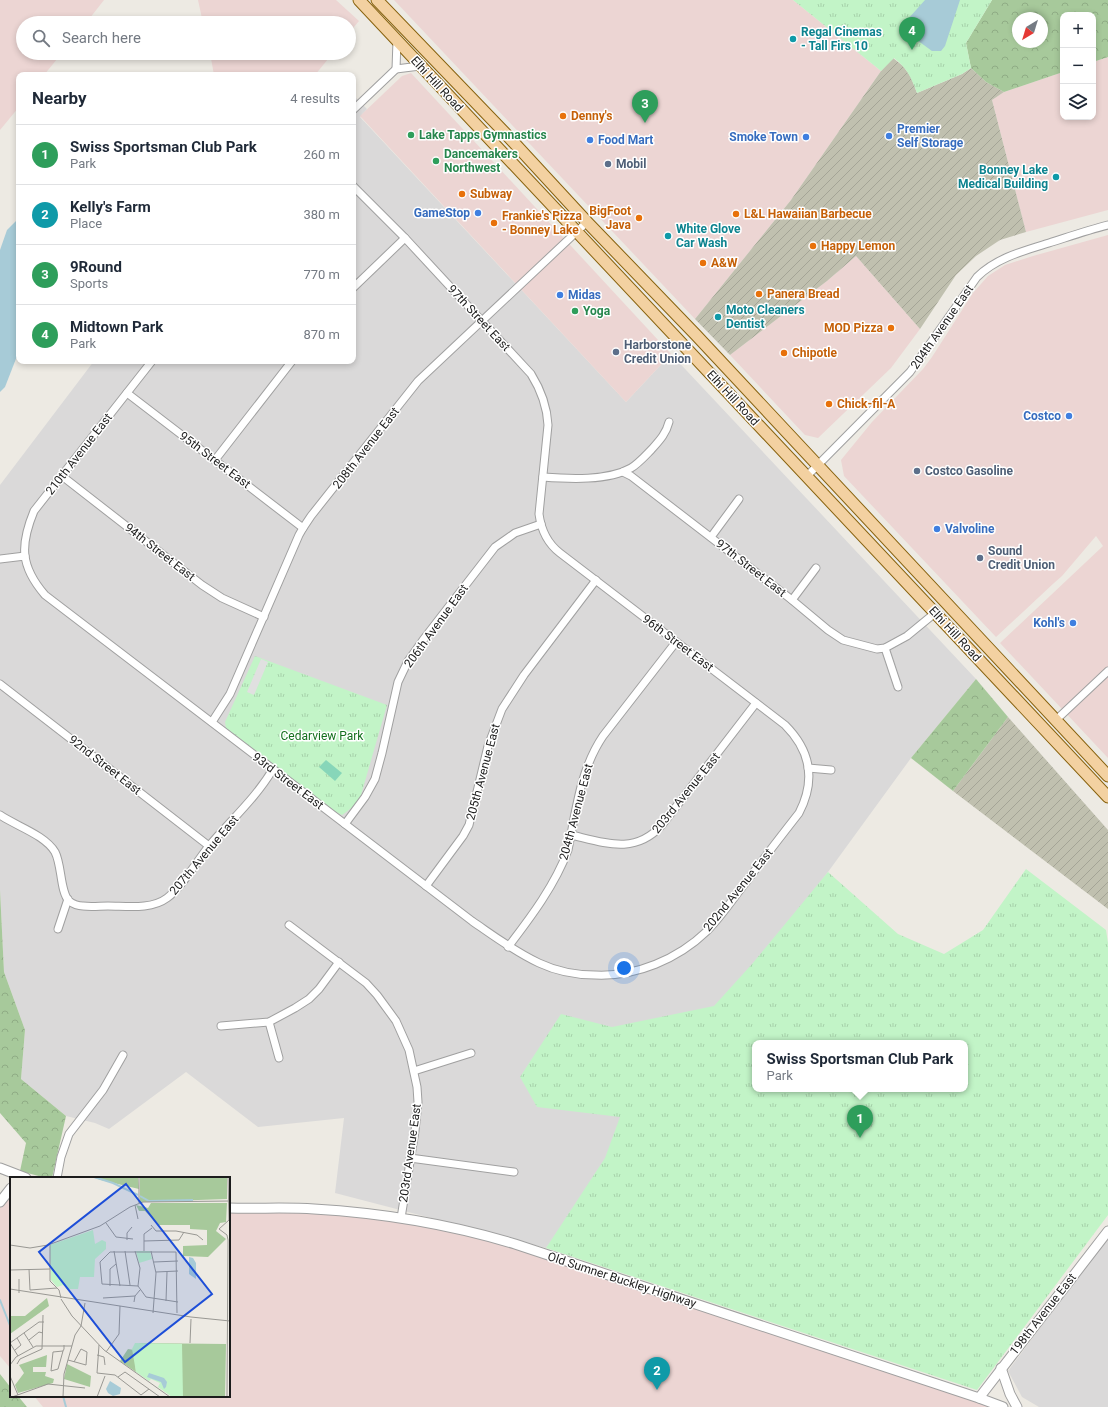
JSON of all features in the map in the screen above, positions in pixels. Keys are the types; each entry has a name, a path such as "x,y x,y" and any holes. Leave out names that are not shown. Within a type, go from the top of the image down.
{"main road":[{"name":"Elhi Hill Road","path":"359,0 1108,797"},
{"name":"Elhi Hill Road","path":"377,0 505,133 586,222 696,335 1108,776"}],"street":[{"path":"396,40 396,68"},
{"path":"356,107 396,68 420,66"},
{"name":"97th Street East","path":"356,189 405,238 482,321 530,374 538,386 544,398 548,425 543,477"},
{"name":"208th Avenue East","path":"212,722 230,694 303,528 418,381 586,222"},
{"name":"204th Avenue East","path":"806,477 910,372 977,277 984,270 1012,255 1108,225"},
{"path":"356,285 405,238"},
{"name":"210th Avenue East","path":"25,556 25,536 34,511 150,364"},
{"path":"215,460 290,364"},
{"name":"95th Street East","path":"127,393 303,528"},
{"path":"541,524 539,509 543,477 585,479 623,472 631,468 649,452 666,432 670,422"},
{"name":"97th Street East","path":"623,472 631,476 711,537 828,630 843,640 877,649 886,648"},
{"name":"94th Street East","path":"62,476 202,585 222,598 264,617"},
{"path":"711,537 739,499"},
{"name":"96th Street East","path":"541,524 545,534 554,548 785,725 793,733 804,752 808,768"},
{"name":"206th Avenue East","path":"345,824 366,797 375,779 398,682 408,661 495,547 515,533 541,524"},
{"path":"0,559 25,556"},
{"name":"93rd Street East","path":"25,556 38,587 45,595 508,947 539,964 585,975 603,976"},
{"path":"792,600 816,568"},
{"name":"205th Avenue East","path":"426,886 463,836 469,825 488,746 497,721 509,697 596,580"},
{"path":"898,687 886,648 906,636 935,613"},
{"name":"204th Avenue East","path":"508,947 533,914 564,861 582,781 593,753 603,736 676,642"},
{"path":"1056,720 1108,671"},
{"name":"92nd Street East","path":"0,684 209,846"},
{"name":"203rd Avenue East","path":"571,835 617,845 626,845 650,837 662,825 756,703"},
{"path":"808,768 831,770"},
{"name":"202nd Avenue East","path":"603,976 634,972 657,964 679,953 708,930 799,813 806,797 808,786 808,768"},
{"name":"207th Avenue East","path":"68,900 84,906 138,906 158,902 167,898 177,888 209,846 251,799 268,778 273,769"},
{"path":"0,815 50,844 59,860 63,886 68,900 58,929"},
{"name":"203rd Avenue East","path":"289,925 366,983 388,1010 409,1050 414,1071 418,1102 415,1131 401,1218"},
{"path":"221,1026 269,1022 295,1008 319,989 339,962"},
{"path":"269,1022 280,1058"},
{"path":"414,1071 472,1053"},
{"path":"57,1177 61,1157 69,1134 103,1090 123,1055"},
{"path":"410,1158 514,1172"},
{"path":"0,1168 22,1177"},
{"path":"0,1202 10,1189"},
{"name":"Old Sumner Buckley Highway","path":"230,1208 314,1209 379,1214 465,1230 515,1244 1003,1407"},
{"name":"198th Avenue East","path":"979,1398 1108,1231"},
{"path":"1001,1368 1010,1394 1017,1407"}],"shaded area":[{"path":"0,0 104,0 91,16 16,16 16,60 56,60 46,72 16,72 16,111 0,130"},
{"path":"198,0 336,0 354,16 201,16"},
{"path":"394,0 793,0 881,71 791,200 695,319"},
{"path":"1108,57 1108,210 1026,232 992,100 1004,92 1060,73 1060,120 1096,120 1096,61"},
{"path":"893,58 903,66 911,77 917,93 962,74 971,68 986,82 1004,92 992,100 1026,232 1000,240 976,256 956,275 920,329 856,256 827,281 730,355 695,319 791,200 881,71"},
{"path":"211,60 327,60 317,72 213,72"},
{"path":"411,73 671,354 626,402 360,116 402,76"},
{"path":"356,98 367,109 360,117 626,402 671,354 976,679 911,758 828,872 546,1248 335,1193 344,1118 258,1127 186,1072 109,1129 95,1123 66,1116 21,1079 25,1030 4,972 0,890 0,485 92,364 356,364"},
{"path":"1108,235 1108,758 1000,643 1103,546 1096,536 1062,576 996,637 844,476 841,460 872,422 923,369 973,293 988,276 1005,265"},
{"path":"856,256 920,329 891,368 818,438 805,435 730,355 827,281"},
{"path":"261,659 268,662 254,695 247,692"},
{"path":"1008,717 1108,830 1108,909 953,791"},
{"path":"10,1189 10,1368 0,1356 0,1202"},
{"path":"230,1208 328,1210 500,1240 1002,1407 43,1407 35,1397 230,1397"},
{"path":"1108,1237 1108,1407 1039,1407 1022,1397 1008,1371"}],"green space":[{"path":"793,0 992,0 966,43 971,68 962,74 917,93 908,73 894,58 881,71"},
{"path":"992,0 1108,0 1108,57 1096,61 1096,12 1060,12 1060,73 1004,92 986,82 971,68 966,43"},
{"name":"Cedarview Park","path":"255,656 387,705 361,795 353,806 342,815 226,728 225,722"},
{"path":"976,679 1008,717 953,791 911,758"},
{"path":"326,760 342,773 335,781 319,767"},
{"path":"1026,869 1106,930 1108,943 1108,1215 977,1390 546,1248 605,1158 620,1117 537,1107 520,1077 561,1014 612,1027 714,1006 752,964 828,872 898,934 944,954 983,930"},
{"path":"0,890 4,972 25,1030 21,1079 66,1116 52,1177 42,1177 20,1171 26,1143 0,1113"},
{"path":"0,1374 10,1387 10,1397 19,1397 27,1407 0,1407"}],"water":[{"path":"925,0 960,0 945,46 941,51 932,51 906,32 909,23 908,19"},
{"path":"16,221 16,359 5,387 0,392 0,250 7,230"}],"waterway":[{"path":"0,1300 10,1325"},
{"path":"63,1397 66,1407"}],"place":[{"name":"Regal Cinemas - Tall Firs 10","path":"793,39"},
{"name":"Midtown Park","path":"912,50"},
{"name":"Denny's","path":"563,116"},
{"name":"9Round","path":"645,123"},
{"name":"Lake Tapps Gymnastics","path":"411,135"},
{"name":"Premier Self Storage","path":"889,136"},
{"name":"Smoke Town","path":"806,137"},
{"name":"Food Mart","path":"590,140"},
{"name":"Dancemakers Northwest","path":"436,161"},
{"name":"Mobil","path":"608,164"},
{"name":"Bonney Lake Medical Building","path":"1056,177"},
{"name":"Subway","path":"462,194"},
{"name":"GameStop","path":"478,213"},
{"name":"L&L Hawaiian Barbecue","path":"736,214"},
{"name":"BigFoot Java","path":"639,218"},
{"name":"Frankie's Pizza - Bonney Lake","path":"494,223"},
{"name":"White Glove Car Wash","path":"668,236"},
{"name":"Happy Lemon","path":"813,246"},
{"name":"A&W","path":"703,263"},
{"name":"Panera Bread","path":"759,294"},
{"name":"Midas","path":"560,295"},
{"name":"Yoga","path":"575,311"},
{"name":"Moto Cleaners Dentist","path":"718,317"},
{"name":"MOD Pizza","path":"891,328"},
{"name":"Harborstone Credit Union","path":"616,352"},
{"name":"Chipotle","path":"784,353"},
{"name":"Chick-fil-A","path":"829,404"},
{"name":"Costco","path":"1069,416"},
{"name":"Costco Gasoline","path":"917,471"},
{"name":"Valvoline","path":"937,529"},
{"name":"Sound Credit Union","path":"980,558"},
{"name":"Kohl's","path":"1073,623"},
{"name":"Swiss Sportsman Club Park","path":"860,1138"},
{"name":"Kelly's Farm","path":"657,1390"}]}
